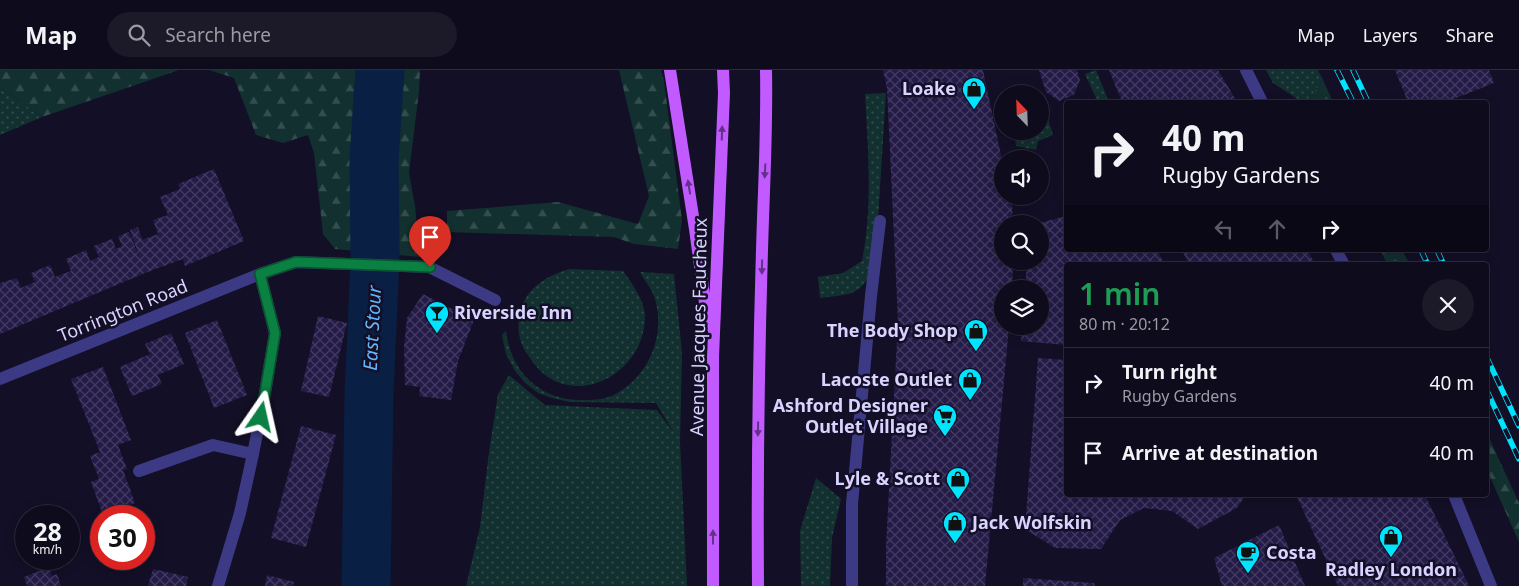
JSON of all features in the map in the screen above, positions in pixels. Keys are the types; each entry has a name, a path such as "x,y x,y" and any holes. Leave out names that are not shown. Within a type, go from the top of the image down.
{"main road":[{"path":"670,70 713,357"},
{"name":"Avenue Jacques Faucheux","path":"713,586 713,357 724,93 723,70"},
{"path":"758,586 757,495 763,218 767,130 766,70"}],"street":[{"path":"1246,70 1261,100"},
{"path":"852,586 852,504 871,296 880,221"},
{"name":"Torrington Road","path":"0,379 260,274 296,262 430,267 495,300"},
{"path":"218,586 240,513 264,399 275,333 260,274"},
{"path":"139,471 213,445 253,454"},
{"path":"1455,497 1491,586"}],"green space":[{"path":"0,70 179,70 42,117 0,87"},
{"path":"209,70 420,70 409,173 415,206 420,257 335,249 323,234 314,153 308,135 283,143 256,135 234,78"},
{"path":"619,70 661,70 682,220 678,249 634,244 614,237 447,232 447,211 558,202 638,224 649,196"},
{"path":"1096,70 1108,100 1097,100 1085,74"},
{"path":"1266,70 1318,70 1323,80 1308,100 1299,100 1273,83"},
{"path":"1323,80 1332,100 1308,100"},
{"path":"0,87 42,117 0,135"},
{"path":"886,93 875,267 859,289 839,296 820,298 818,277 843,273 862,261 869,198 865,94"},
{"path":"1049,122 1053,135 1049,137"},
{"path":"1015,140 1040,140 1038,141 1036,150 1016,146"},
{"path":"1381,252 1403,252 1408,262 1386,262"},
{"path":"569,269 623,271 640,298 645,315 642,337 633,356 619,371 601,381 582,386 563,384 545,375 530,358 520,340 519,319 525,300 536,286 543,281"},
{"path":"640,272 674,274 682,352 680,442 687,586 466,586 480,527 498,394 509,375 545,405 657,410 674,433 656,403 570,402 538,393 525,383 515,371 506,354 502,335 506,331 514,360 531,382 543,390 556,396 570,399 596,400 612,396 636,378 652,354 656,340 658,325 654,296"},
{"path":"1489,438 1519,503 1519,542 1489,475"},
{"path":"816,478 841,499 832,538 830,586 801,586 800,531"}],"building":[{"name":"Ashford Designer Outlet Village","path":"883,70 983,70 994,122 994,140 998,140 1000,150 994,150 994,205 1012,205 1013,215 994,215 994,270 1013,270 1012,280 994,280 994,335 1008,335 985,586 886,586 886,546 898,321 887,88"},
{"path":"1039,70 1077,70 1080,80 1074,95 1059,101 1049,94 1049,85 1044,85"},
{"path":"1109,70 1218,70 1236,100 1121,100"},
{"path":"1395,70 1489,70 1494,83 1451,100 1407,100"},
{"path":"214,169 244,241 185,266 183,259 145,273 0,334 0,283 17,278 21,288 35,282 31,273 50,265 55,277 71,271 66,259 86,250 90,261 99,257 94,246 112,239 116,249 122,246 118,236 129,232 140,259 130,230 138,227 142,240 158,234 153,220 168,215 160,197 180,189 178,184"},
{"path":"1064,217 1064,252 1158,252 1163,262 1064,262 1064,345 1021,341 1021,335 1049,335 1049,280 1026,280 1026,270 1049,270 1049,221"},
{"path":"1183,252 1309,252 1314,262 1188,262"},
{"name":"Riverside Inn","path":"423,294 474,320 458,361 451,400 419,396 420,387 405,385 404,347 407,318"},
{"path":"318,316 347,323 329,397 301,391"},
{"path":"217,320 247,395 214,408 185,333"},
{"path":"171,333 184,364 158,375 162,384 132,396 120,367 150,354 145,344"},
{"path":"1038,358 1064,360 1064,497 1245,497 1237,508 1198,529 1172,511 1144,508 1120,520 1101,549 1055,548 1025,529"},
{"path":"103,367 131,440 118,445 127,469 123,470 135,503 130,505 99,505 91,482 99,479 90,456 100,452 71,379"},
{"path":"301,426 336,435 306,547 271,538"},
{"path":"1297,497 1426,497 1469,586 1338,586"},
{"path":"1279,525 1305,586 1222,586 1214,558"},
{"path":"155,569 188,577 186,586 148,586 153,570"},
{"path":"42,570 50,570 52,576 57,574 61,586 27,586 24,577"},
{"path":"267,575 294,582 293,586 265,586"},
{"path":"1023,578 1094,583 1095,586 1023,586"}],"waterway":[{"name":"East Stour","path":"366,586 369,394 375,259 374,159 380,70"}],"railway":[{"path":"1337,70 1352,100"},
{"path":"1353,70 1367,100"},
{"path":"1422,252 1427,262"},
{"path":"1438,252 1443,262"},
{"path":"1489,362 1519,426"},
{"path":"1489,395 1519,459"}],"place":[{"name":"Loake","path":"974,110"},
{"name":"Riverside Inn","path":"437,334"},
{"name":"The Body Shop","path":"976,352"},
{"name":"Lacoste Outlet","path":"970,401"},
{"name":"Ashford Designer Outlet Village","path":"945,437"},
{"name":"Lyle & Scott","path":"958,500"},
{"name":"Jack Wolfskin","path":"955,544"},
{"name":"Radley London","path":"1391,558"},
{"name":"Costa","path":"1248,574"}],"route":[{"path":"261,417 275,333 260,274 296,262 430,267"}]}
